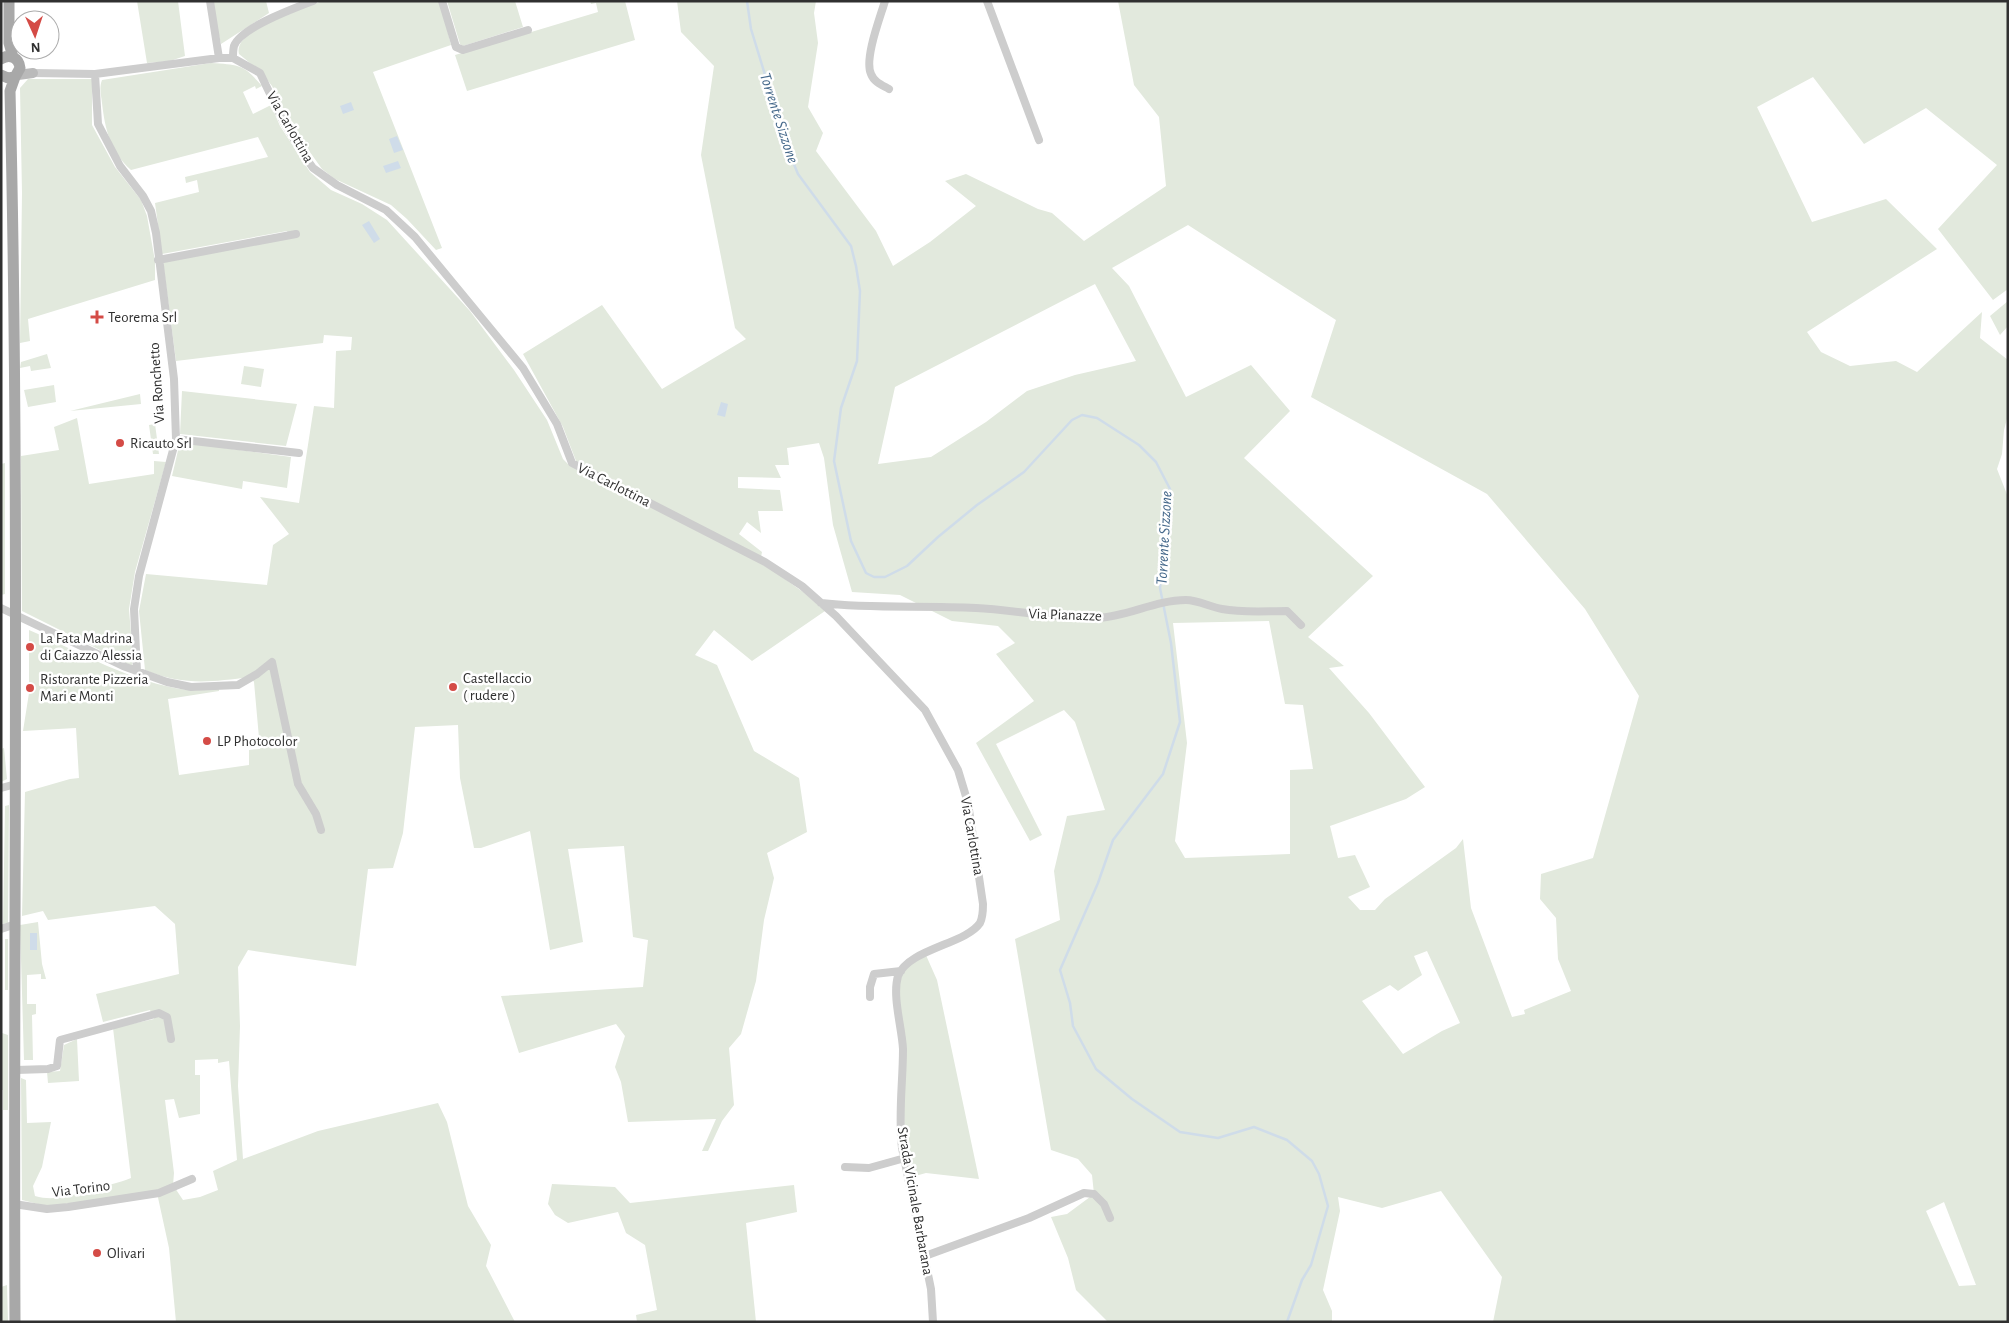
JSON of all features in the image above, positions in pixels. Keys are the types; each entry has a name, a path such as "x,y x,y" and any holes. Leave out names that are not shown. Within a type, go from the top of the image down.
{"main road":[{"path":"9,1 13,192 16,784 15,1322"}],"street":[{"path":"210,1 219,58"},
{"path":"233,58 234,47 238,40 259,24 313,1"},
{"path":"442,1 456,47 463,50 528,30"},
{"path":"885,1 869,59 870,74 877,82 889,89"},
{"path":"988,1 1039,140"},
{"name":"Via Carlottina","path":"95,74 219,58 233,58 260,73 300,152 313,168 337,185 386,210 415,237 523,368 557,424 572,463 765,562 802,586 836,616 925,710 958,770 968,803 983,914 972,932 934,949 913,961 901,971"},
{"path":"10,68 33,73 95,74"},
{"name":"Via Ronchetto","path":"95,74 98,124 120,166 143,196 151,212 156,233 174,379 176,439 139,576 135,600 137,672"},
{"path":"158,260 296,234"},
{"path":"176,439 300,453"},
{"name":"Via Pianazze","path":"821,603 852,606 971,608 1049,616 1098,618 1128,613 1153,605 1187,600 1224,610 1287,611 1301,625"},
{"path":"1,608 137,672 167,682 191,687 223,684 238,685 257,674 272,662 298,784 316,814 321,830"},
{"path":"1,788 16,784"},
{"path":"1,929 16,924"},
{"path":"870,997 870,987 874,974 901,971"},
{"name":"Strada Vicinale Barbarana","path":"901,971 896,990 903,1046 900,1114 901,1140 931,1289 933,1322"},
{"path":"16,1070 48,1069 56,1066 60,1040 160,1013 167,1017 171,1039"},
{"path":"845,1167 869,1168 905,1158"},
{"name":"Via Torino","path":"14,1204 47,1209 68,1208 159,1193 192,1179"},
{"path":"925,1256 1029,1218 1084,1193 1094,1194 1104,1204 1110,1218"}],"shaded area":[{"path":"137,1 178,1 185,56 170,61 147,63"},
{"path":"211,1 266,1 269,13 221,44"},
{"path":"323,1 440,1 451,45 373,72 442,248 436,250 391,205 335,179 322,169 292,127 272,86 261,72 239,54 240,45 247,36 258,28 272,20"},
{"path":"447,1 515,1 523,27 463,46 460,44"},
{"path":"590,1 625,1 635,40 467,91 455,55 598,12 596,3 591,4"},
{"path":"677,1 816,1 814,13 818,43 808,107 823,133 816,151 876,231 893,266 930,242 976,206 945,181 966,174 1038,209 1052,213 1084,241 1166,186 1159,117 1134,85 1118,1 2008,1 2008,289 1993,300 1938,229 1997,165 1926,108 1864,144 1813,77 1757,107 1812,222 1886,199 1937,249 1807,332 1821,352 1850,366 1896,361 1917,372 1982,312 1980,338 2008,360 2008,415 2004,430 2002,454 1997,469 2008,497 2008,1322 1493,1322 1502,1277 1441,1191 1382,1208 1338,1197 1340,1211 1323,1290 1332,1311 1332,1322 1108,1322 1076,1290 1068,1258 1051,1217 1067,1214 1094,1194 1092,1175 1078,1159 1051,1150 1015,939 1060,920 1054,871 1067,816 1105,810 1075,722 1064,710 996,744 1042,835 1030,841 976,743 1034,701 996,654 1015,643 998,626 952,621 900,595 852,592 833,525 824,458 819,443 787,448 789,465 775,465 781,478 738,477 738,488 780,490 783,511 758,511 761,533 747,522 739,534 762,552 761,557 576,461 563,427 523,354 602,305 662,389 746,339 735,328 701,155 714,66 681,32","holes":["1188,225 1336,320 1311,397 1487,494 1585,609 1639,696 1593,858 1541,874 1540,899 1556,918 1558,959 1571,991 1524,1010 1525,1014 1512,1017 1471,908 1463,839 1456,848 1385,899 1375,910 1360,910 1348,897 1370,887 1355,855 1338,858 1330,826 1406,799 1425,787 1369,713 1329,668 1344,666 1308,637 1373,576 1244,458 1290,411 1251,365 1186,397 1129,286 1112,268","1095,284 1136,361 1075,375 1027,391 986,422 931,457 878,464 895,387","1269,621 1285,704 1303,705 1313,769 1290,770 1290,854 1185,858 1175,841 1187,743 1173,623","1427,951 1460,1023 1442,1031 1403,1054 1362,1001 1390,985 1398,991 1422,975 1414,956","1944,1202 1976,1285 1959,1286 1926,1211"]},
{"path":"211,63 235,65 250,73 262,86 256,89 255,86 243,92 253,114 271,105 280,126 310,172 331,190 362,204 387,220 470,311 514,370 547,420 563,459 568,464 745,554 775,572 825,611 752,661 714,630 695,655 717,665 754,751 799,778 807,832 767,853 774,878 764,920 756,981 741,1034 729,1048 734,1105 722,1121 708,1151 702,1151 716,1119 628,1122 621,1082 615,1067 625,1036 616,1024 519,1053 501,996 643,987 648,940 633,937 624,846 568,849 583,942 550,950 530,831 481,848 474,848 460,778 458,725 415,727 403,833 393,868 368,869 356,966 248,950 238,967 240,1026 238,1086 243,1159 318,1131 438,1103 447,1122 468,1206 491,1245 486,1266 515,1322 176,1322 169,1248 157,1193 46,1206 22,1200 21,1078 26,1080 27,1123 51,1122 42,1167 33,1186 35,1196 58,1198 131,1178 113,1028 154,1019 150,1010 103,1022 96,994 179,974 175,924 155,906 48,920 43,911 22,916 25,792 79,778 76,728 23,731 29,693 29,630 107,666 146,681 188,690 219,688 219,691 168,699 179,775 249,765 249,750 260,749 254,682 251,677 185,681 145,670 139,611 146,574 267,585 273,545 289,534 260,497 299,503 314,406 334,408 336,351 351,350 352,337 324,335 323,343 176,361 163,262 290,238 287,231 162,254 155,203 199,192 197,180 186,183 185,177 268,157 258,137 131,170 113,147 107,131 100,91 102,80","holes":["218,1059 218,1063 229,1061 237,1160 213,1171 218,1190 200,1197 183,1200 173,1185 174,1173 165,1100 174,1099 179,1118 200,1114 200,1075 195,1075 195,1060"]},
{"path":"28,79 92,79 92,125 115,167 141,200 147,216 155,261 155,280 28,319 30,341 20,343 22,193 20,88"},
{"path":"2008,301 2008,326 2000,335 1990,316"},
{"path":"47,354 51,368 31,371 30,366 20,368 21,362"},
{"path":"244,366 264,369 261,387 241,384"},
{"path":"54,385 56,402 28,407 24,390"},
{"path":"182,391 297,404 286,446 180,434"},
{"path":"140,394 141,404 70,411"},
{"path":"77,418 89,484 154,474 154,461 166,462 135,572 129,609 132,666 22,611 21,456 59,450 54,427"},
{"path":"155,424 159,454 153,454 149,425"},
{"path":"180,442 291,457 287,488 243,481 242,489 172,476"},
{"path":"5,463 5,594 1,595 1,464"},
{"path":"4,748 7,779 1,782 1,749"},
{"path":"9,805 8,923 3,924 5,806"},
{"path":"38,922 42,964 46,979 41,979 41,974 27,975 27,1004 36,1004 36,1014 32,1015 33,1060 24,1060 20,925"},
{"path":"5,939 8,939 8,990 5,990"},
{"path":"925,953 937,980 979,1179 926,1173 908,1178 905,1158 903,1066 896,990 903,967"},
{"path":"1,1015 2,1033 8,1035 8,1110 3,1110 3,1090 1,1090"},
{"path":"77,1039 79,1081 48,1083 47,1072 60,1071 64,1045"},
{"path":"552,1184 615,1187 630,1203 794,1185 797,1212 746,1223 756,1322 637,1322 636,1315 657,1310 645,1245 626,1233 618,1212 568,1223 555,1215 548,1204"},
{"path":"7,1285 8,1322 1,1322 1,1287"}],"water":[{"path":"351,102 354,110 343,114 340,106"},
{"path":"397,136 403,150 394,153 389,139"},
{"path":"398,161 401,168 386,173 383,166"},
{"path":"369,221 380,239 374,243 362,225"},
{"path":"721,402 728,404 725,417 717,415"},
{"path":"30,933 37,933 37,950 30,950"}],"waterway":[{"name":"Torrente Sizzone","path":"747,1 751,29 788,150 798,174 851,246 856,266 860,291 857,361 841,408 834,461 851,541 866,573 874,577 885,577 907,566 977,505 1024,472 1072,420 1082,415 1097,418 1139,445 1156,462 1170,489 1160,588 1171,643 1180,722 1163,774 1113,840 1098,883 1060,970 1070,1003 1073,1026 1096,1069 1132,1099 1180,1132 1218,1138 1254,1127 1287,1140 1312,1161 1319,1174 1328,1206 1311,1265 1302,1280 1287,1322"}],"place":[{"name":"Teorema Srl","path":"97,317"},
{"name":"Ricauto Srl","path":"120,443"},
{"name":"La Fata Madrina di Caiazzo Alessia","path":"30,647"},
{"name":"Castellaccio ( rudere )","path":"453,687"},
{"name":"Ristorante Pizzeria Mari e Monti","path":"30,688"},
{"name":"LP Photocolor","path":"207,741"},
{"name":"Olivari","path":"97,1253"}]}
